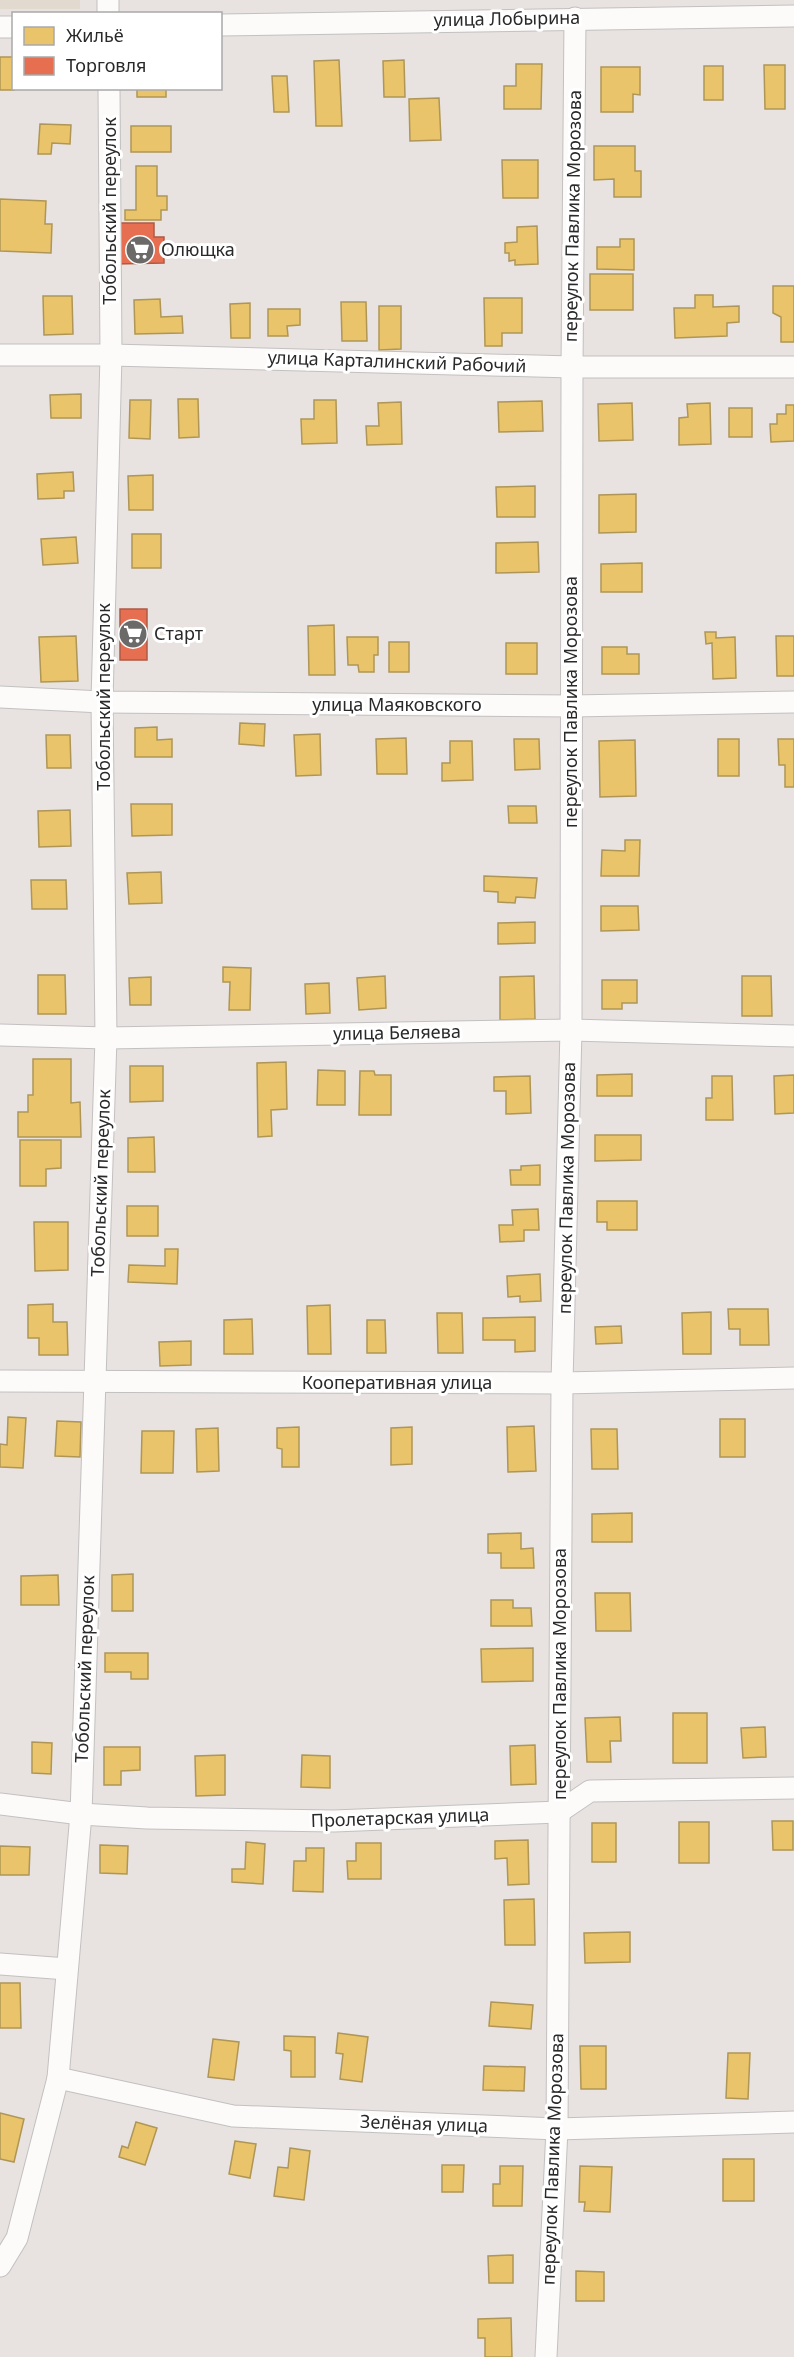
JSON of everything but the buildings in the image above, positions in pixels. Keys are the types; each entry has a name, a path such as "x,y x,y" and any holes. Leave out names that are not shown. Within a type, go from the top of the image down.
{"street":[{"name":"улица Лобырина","path":"222,25 794,16"},
{"name":"переулок Павлика Морозова","path":"546,2357 556,2129 562,1383 571,1030 575,18"},
{"name":"Тобольский переулок","path":"0,2266 18,2238 58,2078 81,1814 106,1038 102,702 111,355 109,90"},
{"name":"улица Карталинский Рабочий","path":"0,355 111,355 572,367 794,367"},
{"name":"улица Маяковского","path":"0,697 102,702 572,706 794,702"},
{"name":"улица Беляева","path":"0,1035 106,1038 571,1030 794,1036"},
{"name":"Кооперативная улица","path":"0,1381 562,1383 794,1378"},
{"path":"559,1812 590,1791 794,1788"},
{"name":"Пролетарская улица","path":"0,1804 81,1814 147,1818 334,1821 559,1812"},
{"path":"0,1964 67,1969"},
{"name":"Зелёная улица","path":"58,2078 232,2116 556,2129 794,2122"}],"shaded area":[{"path":"0,0 80,0 80,9 0,9"}],"place":[{"name":"Олющка","path":"140,250"},
{"name":"Старт","path":"133,634"}]}
